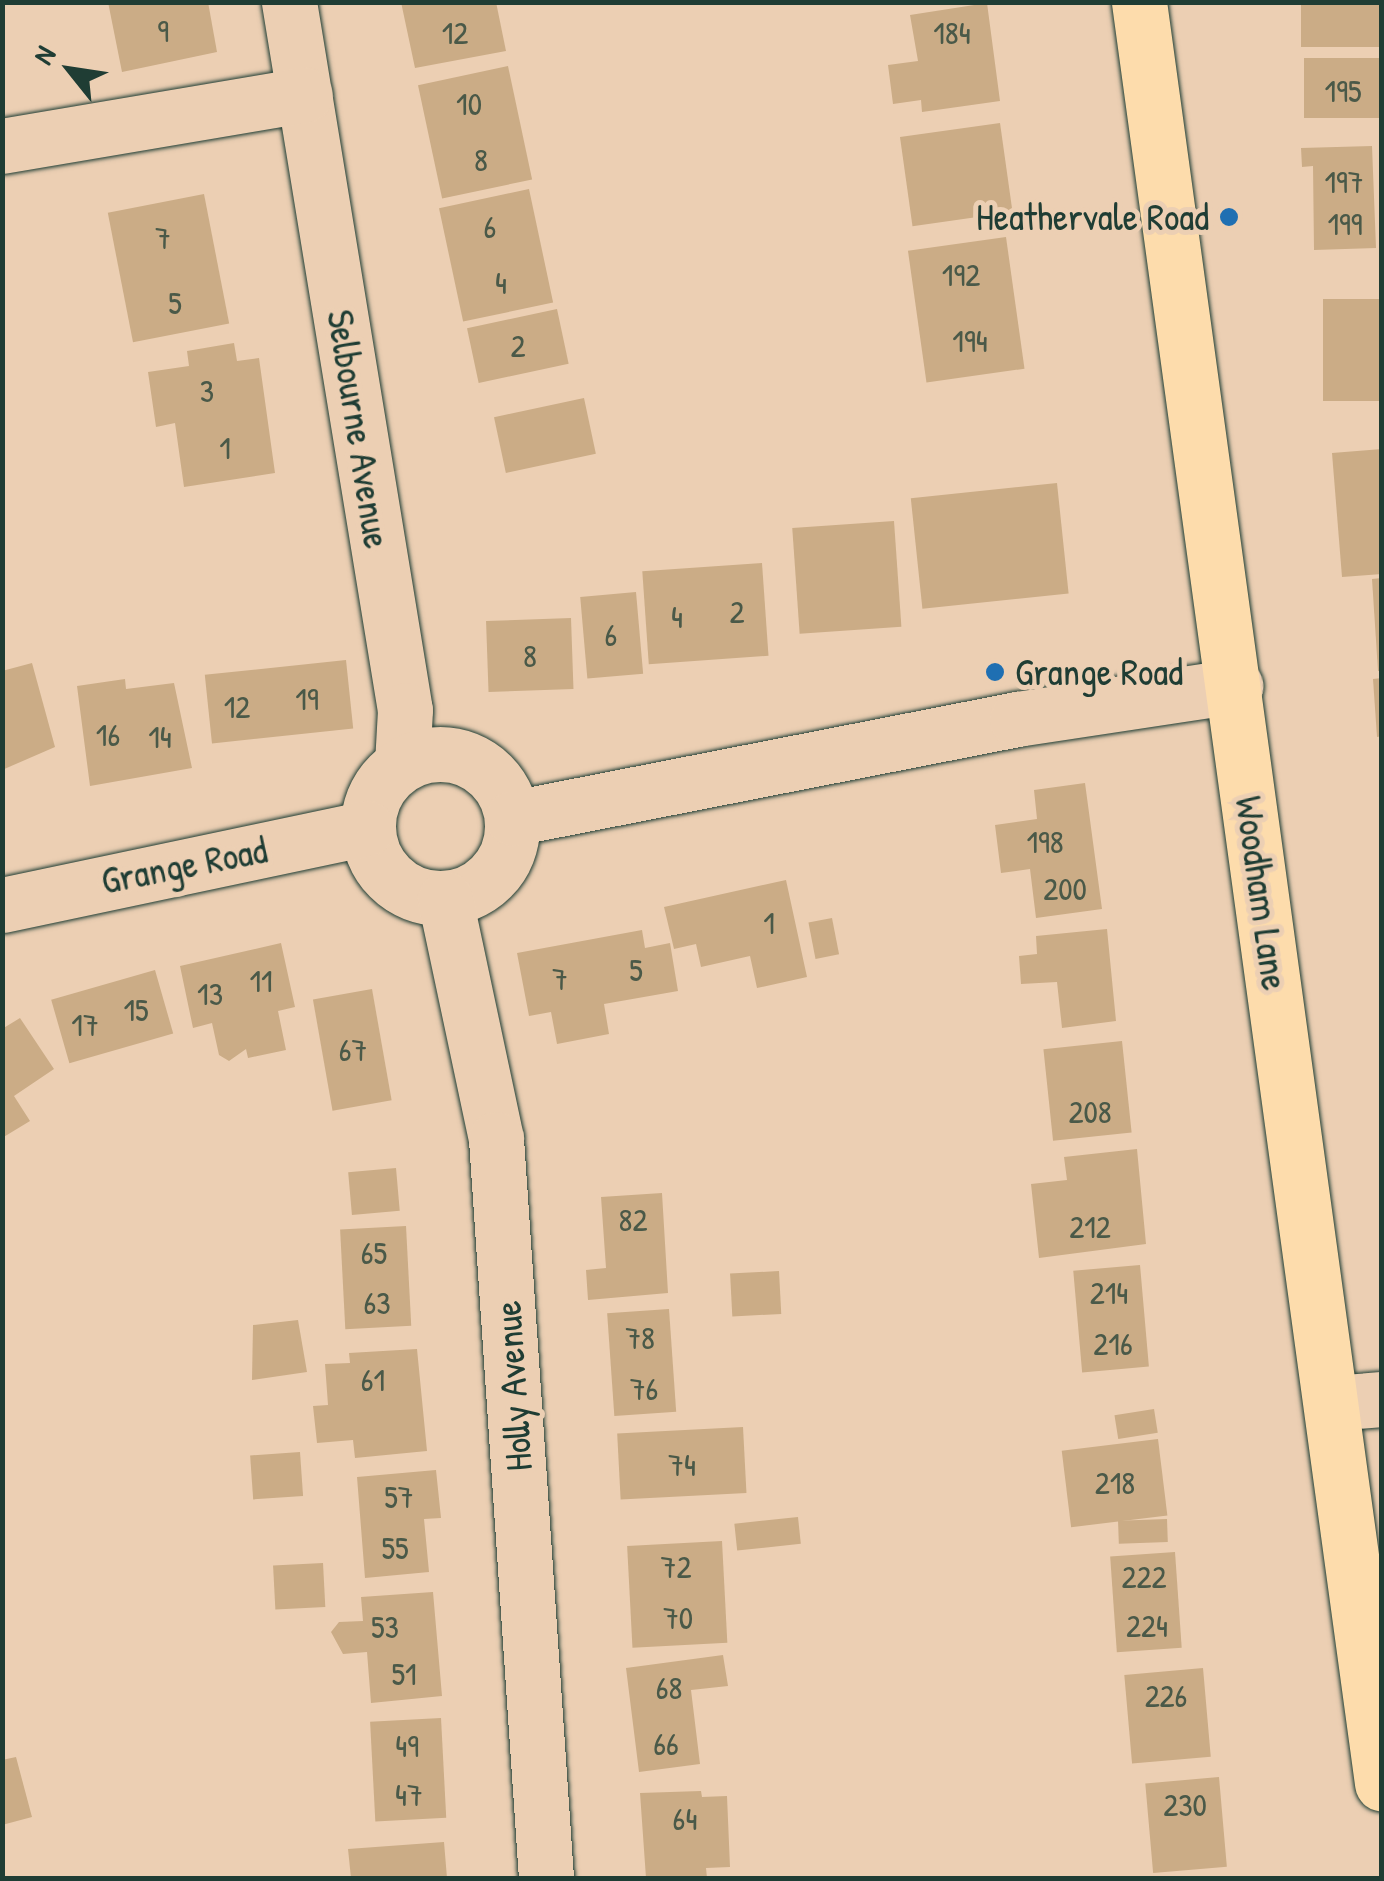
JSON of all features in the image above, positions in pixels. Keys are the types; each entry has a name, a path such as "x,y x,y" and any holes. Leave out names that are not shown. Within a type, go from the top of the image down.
{"main road":[{"name":"Woodham Lane","path":"1140,2 1236,686 1357,1401 1382,1784"}],"street":[{"name":"Selbourne Avenue","path":"289,2 404,710 402,764"},
{"path":"2,146 305,95"},
{"path":"512,818 1017,719 1236,686"},
{"path":"424,755 472,761 492,775 512,818 512,842 488,882 444,899 410,892 382,872 367,828 383,781 402,764 424,755"},
{"name":"Grange Road","path":"2,905 367,828"},
{"name":"Holly Avenue","path":"444,899 496,1139 546,1878"}],"building":[{"path":"108,2 208,2 217,52 122,72"},
{"path":"401,2 496,2 506,51 415,68"},
{"path":"1301,2 1382,2 1382,47 1301,47"},
{"path":"987,3 1000,101 922,112 921,100 893,104 888,65 918,61 910,15"},
{"path":"1304,58 1382,58 1382,118 1304,118"},
{"path":"508,66 532,179 442,199 418,85"},
{"path":"1000,123 1013,212 913,226 900,137"},
{"path":"1372,146 1376,248 1314,250 1313,166 1302,167 1301,148"},
{"path":"529,189 553,302 463,322 439,208"},
{"path":"204,194 229,324 133,342 108,213"},
{"path":"1006,237 1025,369 926,382 908,251"},
{"path":"1323,299 1382,299 1382,401 1323,401"},
{"path":"557,309 569,364 479,383 467,328"},
{"path":"234,343 237,361 259,358 275,473 184,487 175,423 156,427 148,372 189,366 187,351"},
{"path":"584,398 596,454 506,473 494,417"},
{"path":"1382,449 1382,574 1342,577 1332,453"},
{"path":"1057,483 1069,593 922,609 911,498"},
{"path":"894,521 901,627 800,634 792,528"},
{"path":"762,563 768,656 649,664 642,571"},
{"path":"1382,578 1382,671 1378,671 1372,579"},
{"path":"636,592 643,674 587,679 580,597"},
{"path":"571,618 573,689 489,692 486,621"},
{"path":"346,660 353,729 212,743 205,675"},
{"path":"32,663 55,747 2,770 2,671"},
{"path":"1382,678 1382,736 1377,737 1373,679"},
{"path":"125,679 126,689 174,683 192,768 90,786 77,686"},
{"path":"1085,783 1102,909 1036,918 1030,869 1001,873 995,825 1037,819 1034,790"},
{"path":"786,880 807,977 757,988 750,956 701,967 696,944 674,949 664,907"},
{"path":"832,918 839,954 816,959 808,923"},
{"path":"1107,929 1116,1021 1062,1028 1057,982 1021,984 1019,956 1037,954 1036,936"},
{"path":"642,930 645,948 670,943 678,991 604,1004 609,1034 557,1044 551,1012 529,1016 517,953"},
{"path":"281,943 295,1007 278,1011 286,1050 248,1058 246,1049 229,1061 219,1055 212,1023 193,1028 180,966"},
{"path":"155,970 173,1033 69,1063 51,1000"},
{"path":"372,989 392,1100 333,1111 313,999"},
{"path":"20,1018 54,1069 14,1096 30,1121 2,1138 2,1029"},
{"path":"1122,1041 1132,1132 1053,1141 1043,1049"},
{"path":"1137,1149 1146,1244 1039,1258 1031,1184 1067,1180 1064,1157"},
{"path":"396,1168 400,1211 352,1215 348,1172"},
{"path":"662,1193 668,1293 588,1300 586,1270 606,1268 601,1197"},
{"path":"406,1226 411,1326 345,1329 340,1229"},
{"path":"1140,1265 1149,1367 1082,1372 1073,1271"},
{"path":"779,1271 781,1314 732,1317 730,1274"},
{"path":"669,1309 676,1412 614,1416 607,1313"},
{"path":"298,1320 307,1372 252,1380 253,1325"},
{"path":"417,1349 427,1451 355,1458 353,1440 317,1443 313,1406 328,1405 325,1364 350,1363 349,1353"},
{"path":"1154,1409 1158,1433 1118,1439 1114,1415"},
{"path":"743,1427 746,1493 621,1500 617,1434"},
{"path":"1158,1439 1167,1515 1071,1527 1062,1451"},
{"path":"300,1452 303,1496 253,1499 250,1455"},
{"path":"436,1470 441,1518 424,1519 429,1572 365,1578 357,1477"},
{"path":"798,1517 801,1544 737,1551 734,1524"},
{"path":"1167,1519 1168,1542 1119,1544 1118,1521"},
{"path":"722,1541 727,1643 632,1648 627,1546"},
{"path":"1175,1552 1182,1648 1117,1652 1110,1557"},
{"path":"323,1563 325,1607 275,1610 273,1566"},
{"path":"433,1592 442,1696 371,1703 367,1652 343,1654 331,1632 339,1622 363,1621 361,1597"},
{"path":"723,1655 728,1686 691,1690 700,1764 639,1772 626,1668"},
{"path":"1203,1668 1211,1757 1132,1764 1124,1675"},
{"path":"441,1718 446,1818 375,1822 370,1722"},
{"path":"16,1757 32,1817 2,1825 2,1760"},
{"path":"1219,1777 1227,1867 1153,1873 1145,1783"},
{"path":"701,1791 702,1797 727,1796 730,1867 706,1868 707,1878 646,1878 640,1793"},
{"path":"444,1842 447,1878 351,1878 348,1849"}],"place":[{"name":"Heathervale Road","path":"1229,217"},
{"name":"Grange Road","path":"995,672"}]}
